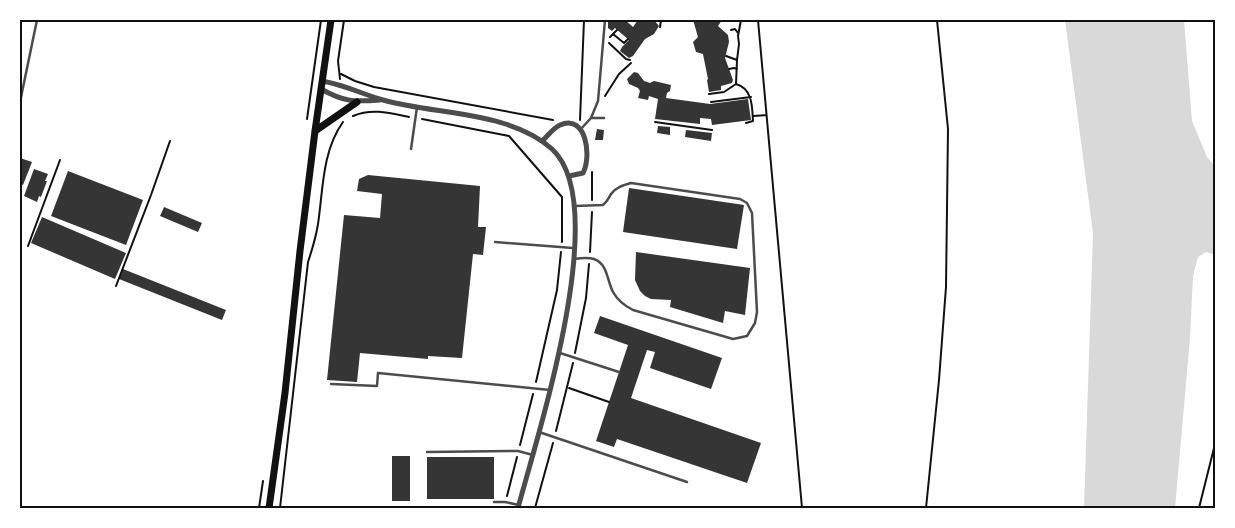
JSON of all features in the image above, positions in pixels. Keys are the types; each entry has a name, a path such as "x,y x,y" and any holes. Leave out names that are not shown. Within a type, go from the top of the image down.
{"main road":[{"path":"269,508 285,393 315,131 331,20"},
{"path":"315,131 357,102"}],"street":[{"path":"322,85 340,84 383,100 505,124 527,132 542,141 561,159 569,176 575,206 574,248 567,317 551,390 518,506"},
{"path":"322,85 338,98 357,102 383,100"},
{"path":"542,141 558,126 563,124 581,127 587,143 586,169 583,173 569,176"}],"lane":[{"path":"20,102 37,20"},
{"path":"581,127 590,118 598,101 605,20"},
{"path":"411,149 417,107"},
{"path":"590,118 604,118"},
{"path":"573,259 590,258 596,260 603,266 613,292 624,306 633,310 733,338 747,336 755,323 757,312 752,213 747,203 740,199 631,183 618,187 612,193 607,203 599,206 575,206"},
{"path":"495,242 574,248"},
{"path":"560,353 575,356 619,372"},
{"path":"331,384 377,386 378,374 551,390"},
{"path":"539,432 687,482"},
{"path":"427,452 518,451 533,455"},
{"path":"494,502 505,502 518,506"}],"path":[{"path":"344,20 338,61 341,74 355,81 383,88 556,120"},
{"path":"581,127 584,20"},
{"path":"660,26 661,20"},
{"path":"736,84 738,33 741,20"},
{"path":"758,20 802,508"},
{"path":"926,508 946,287 948,129 937,20"},
{"path":"731,30 734,28 738,33"},
{"path":"596,107 610,90 619,74 631,62 607,41 617,30"},
{"path":"613,34 624,43 628,39"},
{"path":"726,56 737,60"},
{"path":"729,69 737,69"},
{"path":"710,94 724,92 736,84"},
{"path":"736,84 746,90 750,97 753,121 746,123"},
{"path":"711,102 750,97"},
{"path":"349,118 367,111 384,112 509,136 562,197 561,247 556,290 534,389 505,502"},
{"path":"753,116 766,115"},
{"path":"280,508 308,262 318,226 326,160 338,128 344,121"},
{"path":"655,122 712,130"},
{"path":"116,286 170,141"},
{"path":"28,246 60,160"},
{"path":"536,508 568,388 586,298 592,230 592,167"},
{"path":"568,388 609,402"},
{"path":"1199,508 1215,444"}],"shaded area":[{"path":"1065,20 1184,20 1192,121 1207,157 1215,166 1215,255 1206,252 1198,257 1193,276 1190,338 1175,508 1084,508 1093,233"}],"building":[{"path":"608,20 625,20 633,27 638,20 654,20 659,26 654,34 645,39 633,56 629,58 620,51 629,40 615,28 612,31 608,28"},
{"path":"693,20 722,20 718,26 728,35 729,42 725,58 733,80 732,83 721,86 721,90 709,92 703,54 696,52 693,42 698,37"},
{"path":"634,72 638,73 644,81 671,85 666,98 710,104 748,99 751,120 712,125 711,119 700,118 700,124 655,119 658,99 649,96 648,100 638,98 640,91 629,84 627,79"},
{"path":"658,126 670,127 670,135 657,133"},
{"path":"597,129 604,130 603,140 595,140"},
{"path":"686,130 712,133 711,141 685,137"},
{"path":"20,158 32,162 23,185 20,184"},
{"path":"34,169 48,174 41,197 39,196 37,202 24,196"},
{"path":"68,171 143,200 126,245 51,216"},
{"path":"368,175 480,186 478,227 486,227 483,255 473,254 462,358 428,356 428,359 360,353 357,382 327,380 344,215 380,218 382,194 357,191 359,179"},
{"path":"629,188 744,205 737,249 623,232"},
{"path":"164,207 202,223 198,232 160,216"},
{"path":"42,217 126,253 115,279 31,243"},
{"path":"636,252 750,268 745,315 725,311 723,323 670,307 671,300 651,299 645,296 640,291 635,280"},
{"path":"123,269 226,310 222,320 119,279"},
{"path":"600,316 722,358 711,389 650,368 655,352 647,350 631,398 761,443 747,483 617,439 614,447 596,441 628,345 594,333"},
{"path":"392,456 410,456 410,501 392,501"},
{"path":"427,457 494,457 494,499 427,499"}],"railway":[{"path":"20,25 21,20"}]}
